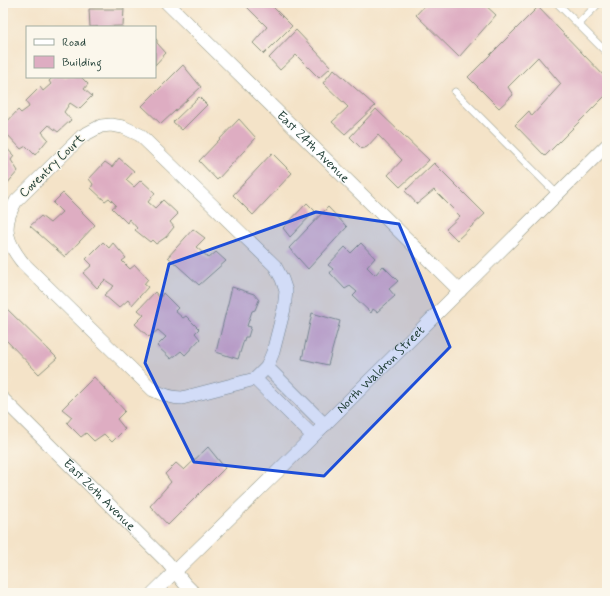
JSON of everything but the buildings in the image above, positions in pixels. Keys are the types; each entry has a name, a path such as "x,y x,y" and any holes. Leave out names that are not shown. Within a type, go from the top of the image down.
{"street":[{"name":"East 24th Avenue","path":"167,3 460,290"},
{"name":"Coventry Court","path":"110,125 123,127 140,135 275,266 286,291 284,309 267,368 255,379 182,398 172,398 162,395 154,390 23,263 14,252 6,229 10,210 16,201 82,136 91,130 101,126 110,125"},
{"name":"North Waldron Street","path":"153,593 325,425 607,145"},
{"path":"267,368 325,425"},
{"path":"255,379 313,436"},
{"name":"East 26th Avenue","path":"3,399 167,562 194,593"}],"lane":[{"path":"557,3 607,53"},
{"path":"578,24 599,3"},
{"path":"455,92 557,194"}],"highlighted area":[{"path":"316,212 399,224 450,347 324,476 194,462 145,363 169,264"}]}
